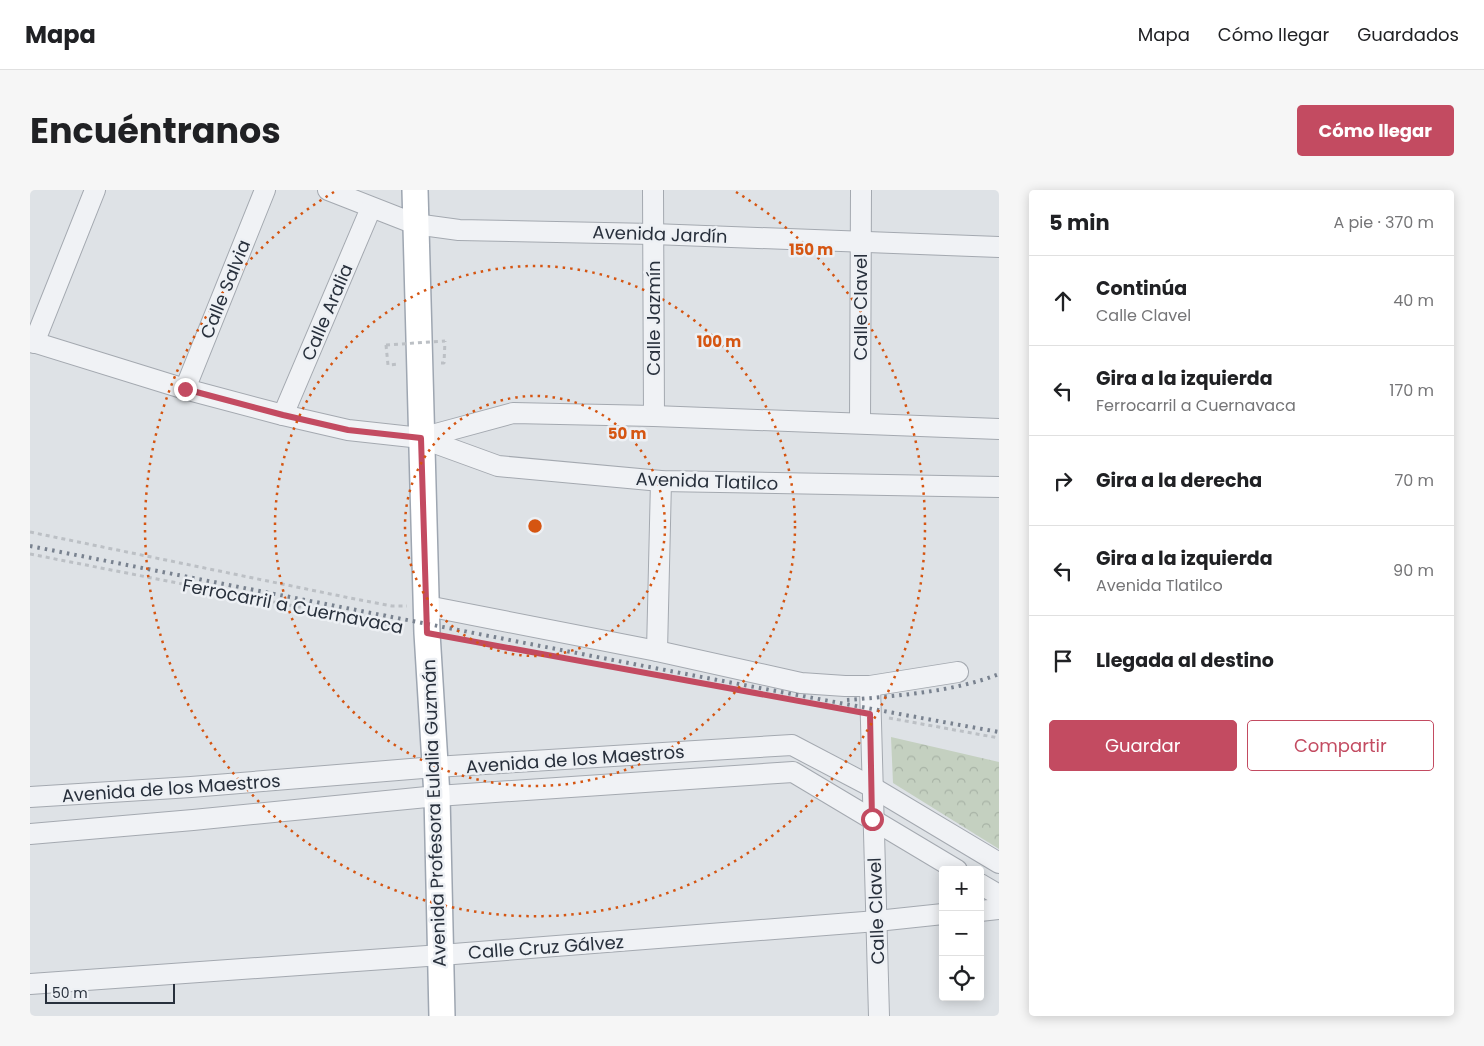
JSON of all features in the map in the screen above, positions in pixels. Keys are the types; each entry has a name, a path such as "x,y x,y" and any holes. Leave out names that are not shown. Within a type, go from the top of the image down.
{"main road":[{"name":"Avenida Profesora Eulalia Guzmán","path":"415,190 427,633 437,796 442,1016"}],"street":[{"path":"32,342 95,190"},
{"name":"Calle Salvia","path":"185,389 266,190"},
{"name":"Avenida Jardín","path":"328,190 415,224 459,230 653,234 999,247"},
{"name":"Calle Jazmín","path":"653,190 654,416"},
{"name":"Calle Clavel","path":"860,423 861,190"},
{"name":"Calle Aralia","path":"283,415 372,208"},
{"name":"Avenida Tlatilco","path":"32,342 185,389 283,415 348,430 421,438 498,466 661,482 999,487"},
{"name":"Avenida Tlatilco","path":"421,438 514,412 999,429"},
{"path":"657,651 661,482"},
{"path":"427,606 657,651 801,683 870,686 958,672"},
{"name":"Calle Clavel","path":"870,686 872,819 879,1016"},
{"name":"Avenida de los Maestros","path":"30,797 191,787 435,767 792,745 872,787 999,863"},
{"name":"Avenida de los Maestros","path":"30,834 437,796 793,772 950,866"},
{"path":"191,787 193,820"},
{"path":"984,886 999,895"},
{"path":"984,910 999,909"},
{"name":"Calle Cruz Gálvez","path":"30,984 441,955 877,921 939,914"}],"path":[{"path":"388,365 386,345 444,341 444,363"},
{"path":"30,532 392,606 427,606"},
{"name":"Ferrocarril a Cuernavaca","path":"30,554 427,633 754,693"},
{"path":"812,704 999,738"}],"green space":[{"path":"891,737 999,762 999,849 893,783"}],"railway":[{"path":"30,546 635,664 999,732"},
{"path":"847,700 944,689 999,674"}],"route":[{"path":"185,389 348,430 421,438 427,633 870,714 872,819"}]}
